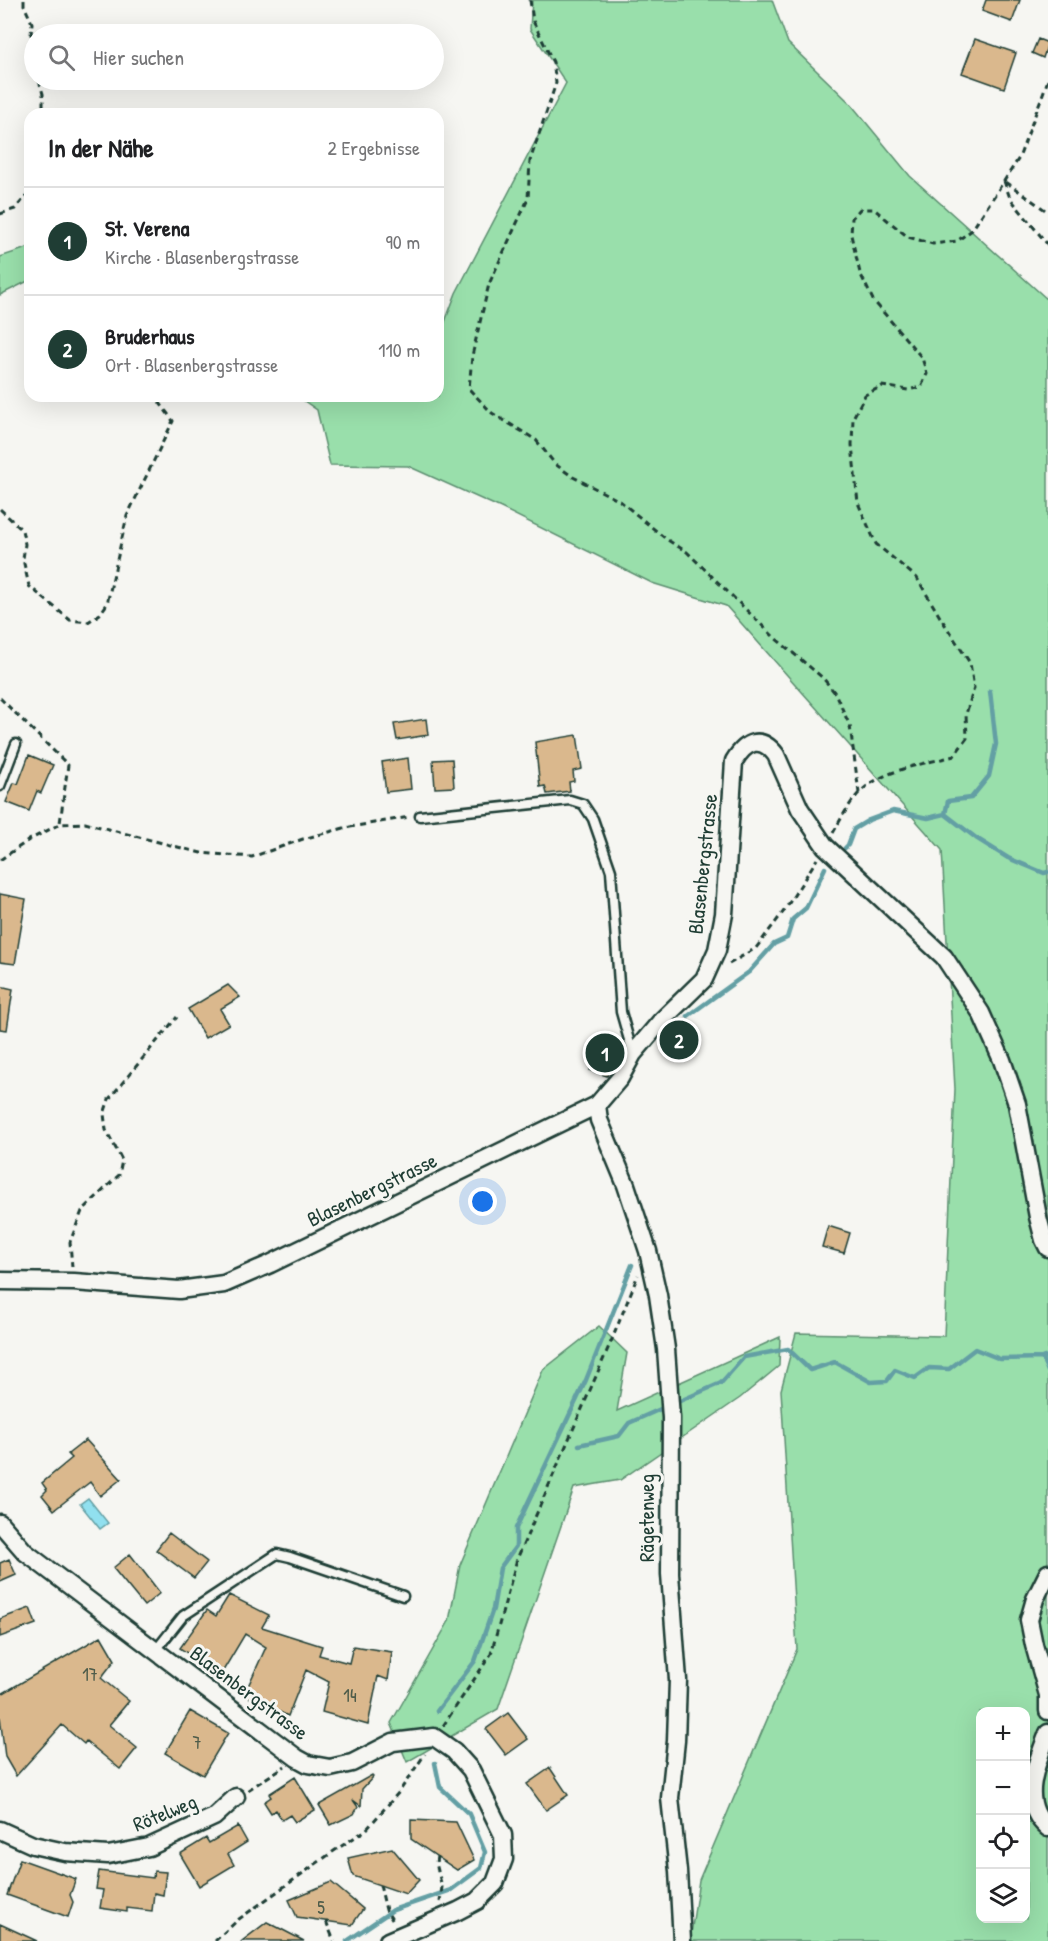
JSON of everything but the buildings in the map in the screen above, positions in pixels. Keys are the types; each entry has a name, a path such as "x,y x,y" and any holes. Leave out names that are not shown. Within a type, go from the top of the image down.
{"street":[{"name":"Blasenbergstrasse","path":"0,1281 74,1282 179,1290 224,1284 597,1106 620,1078 633,1054 704,979 717,950 724,914 734,760 740,750 750,743 761,743 771,748 800,808 825,846 944,957 981,1013 1002,1060 1017,1104 1038,1217 1048,1248"},
{"name":"Rägetenweg","path":"597,1106 599,1120 626,1185 648,1251 658,1295 670,1390 669,1574 678,1680 676,1741 670,1798 678,1870 682,1941"},
{"name":"Blasenbergstrasse","path":"0,1523 25,1552 308,1764 330,1768 352,1763 393,1742 434,1737"},
{"path":"1048,1572 1035,1599 1029,1620 1048,1695 1048,1711"},
{"path":"1048,1733 1034,1770 1031,1796 1039,1820 1048,1828"},
{"path":"391,1940 477,1901 495,1883 504,1859 503,1835 471,1770 454,1751 434,1737"},
{"name":"Rötelweg","path":"0,1830 33,1845 65,1852 108,1855 149,1847 214,1817 236,1797"}],"lane":[{"path":"0,786 16,744"},
{"path":"420,816 570,800 583,804 592,819 611,871 621,1012 633,1054"},
{"path":"156,1650 183,1616 277,1554 403,1596"}],"path":[{"path":"24,0 32,24"},
{"path":"530,0 533,21 553,62 556,83 530,161 528,199 489,284 472,356 469,389 492,413 536,440 555,464 573,477 620,501 666,539 687,552 774,638 823,678 835,693 850,726 859,794"},
{"path":"704,979 756,948 784,912 846,809 859,794 889,773 954,756 967,738 966,714 974,688 970,663 917,578 876,544 858,503 852,445 853,418 865,395 882,386 908,390 921,387 927,374 922,358 873,300 860,273 850,235 852,218 860,209 874,209 908,237 933,244 957,241 972,230 1019,158 1048,80"},
{"path":"42,90 43,108"},
{"path":"1005,180 1048,212"},
{"path":"1005,180 1010,198 1048,245"},
{"path":"0,214 15,209 24,199"},
{"path":"0,509 22,530 23,559 28,586 70,620 88,622 100,614 107,604 127,516 173,421 159,402"},
{"path":"0,698 68,765 60,824"},
{"path":"0,860 29,840 60,824 85,823 201,853 252,857 303,839 344,828 420,816"},
{"path":"74,1282 70,1242 82,1211 119,1175 121,1167 122,1160 106,1130 104,1114 109,1099 177,1017"},
{"path":"215,1941 239,1919 366,1830 399,1792 419,1764 434,1737 451,1716 491,1654 517,1559 648,1251"},
{"path":"236,1797 297,1758"},
{"path":"437,1856 436,1863 442,1887 441,1900"},
{"path":"380,1885 386,1910 393,1920"},
{"path":"326,1921 334,1941"}],"green space":[{"path":"532,0 772,0 788,43 850,103 910,176 1048,300 1048,1941 690,1941 699,1880 797,1649 781,1390 796,1333 944,1336 955,1089 942,850 726,606 652,583 501,508 408,466 330,465 317,410 306,402 444,402 444,324 456,293 566,83 530,29"},
{"path":"24,249 24,283 0,295 0,257"},
{"path":"599,1326 627,1353 617,1411 780,1337 779,1366 740,1398 620,1480 574,1488 498,1709 407,1762 391,1723 449,1621 460,1565 543,1370"}],"water":[{"path":"88,1498 108,1523 100,1529 80,1504"}],"waterway":[{"path":"945,814 948,801 971,798 989,776 996,744 990,691"},
{"path":"845,848 854,829 869,820 893,811 928,818 945,814 976,838 1008,858 1044,873 1048,872"},
{"path":"688,1016 749,972 774,944 787,938 793,919 806,908 825,868"},
{"path":"437,1711 475,1661 493,1609 500,1568 516,1546 516,1528 586,1380 632,1265"},
{"path":"673,1404 721,1383 744,1357 788,1349 810,1370 835,1362 871,1382 887,1381 895,1370 915,1378 929,1368 949,1369 975,1349 1000,1359 1048,1356"},
{"path":"1042,1358 1048,1371"},
{"path":"579,1445 619,1436 629,1423 665,1407"},
{"path":"347,1941 393,1910 451,1890 481,1868 485,1852 469,1814 440,1787 435,1763"}],"place":[{"name":"Bruderhaus","path":"679,1040"},
{"name":"St. Verena","path":"605,1053"}]}
